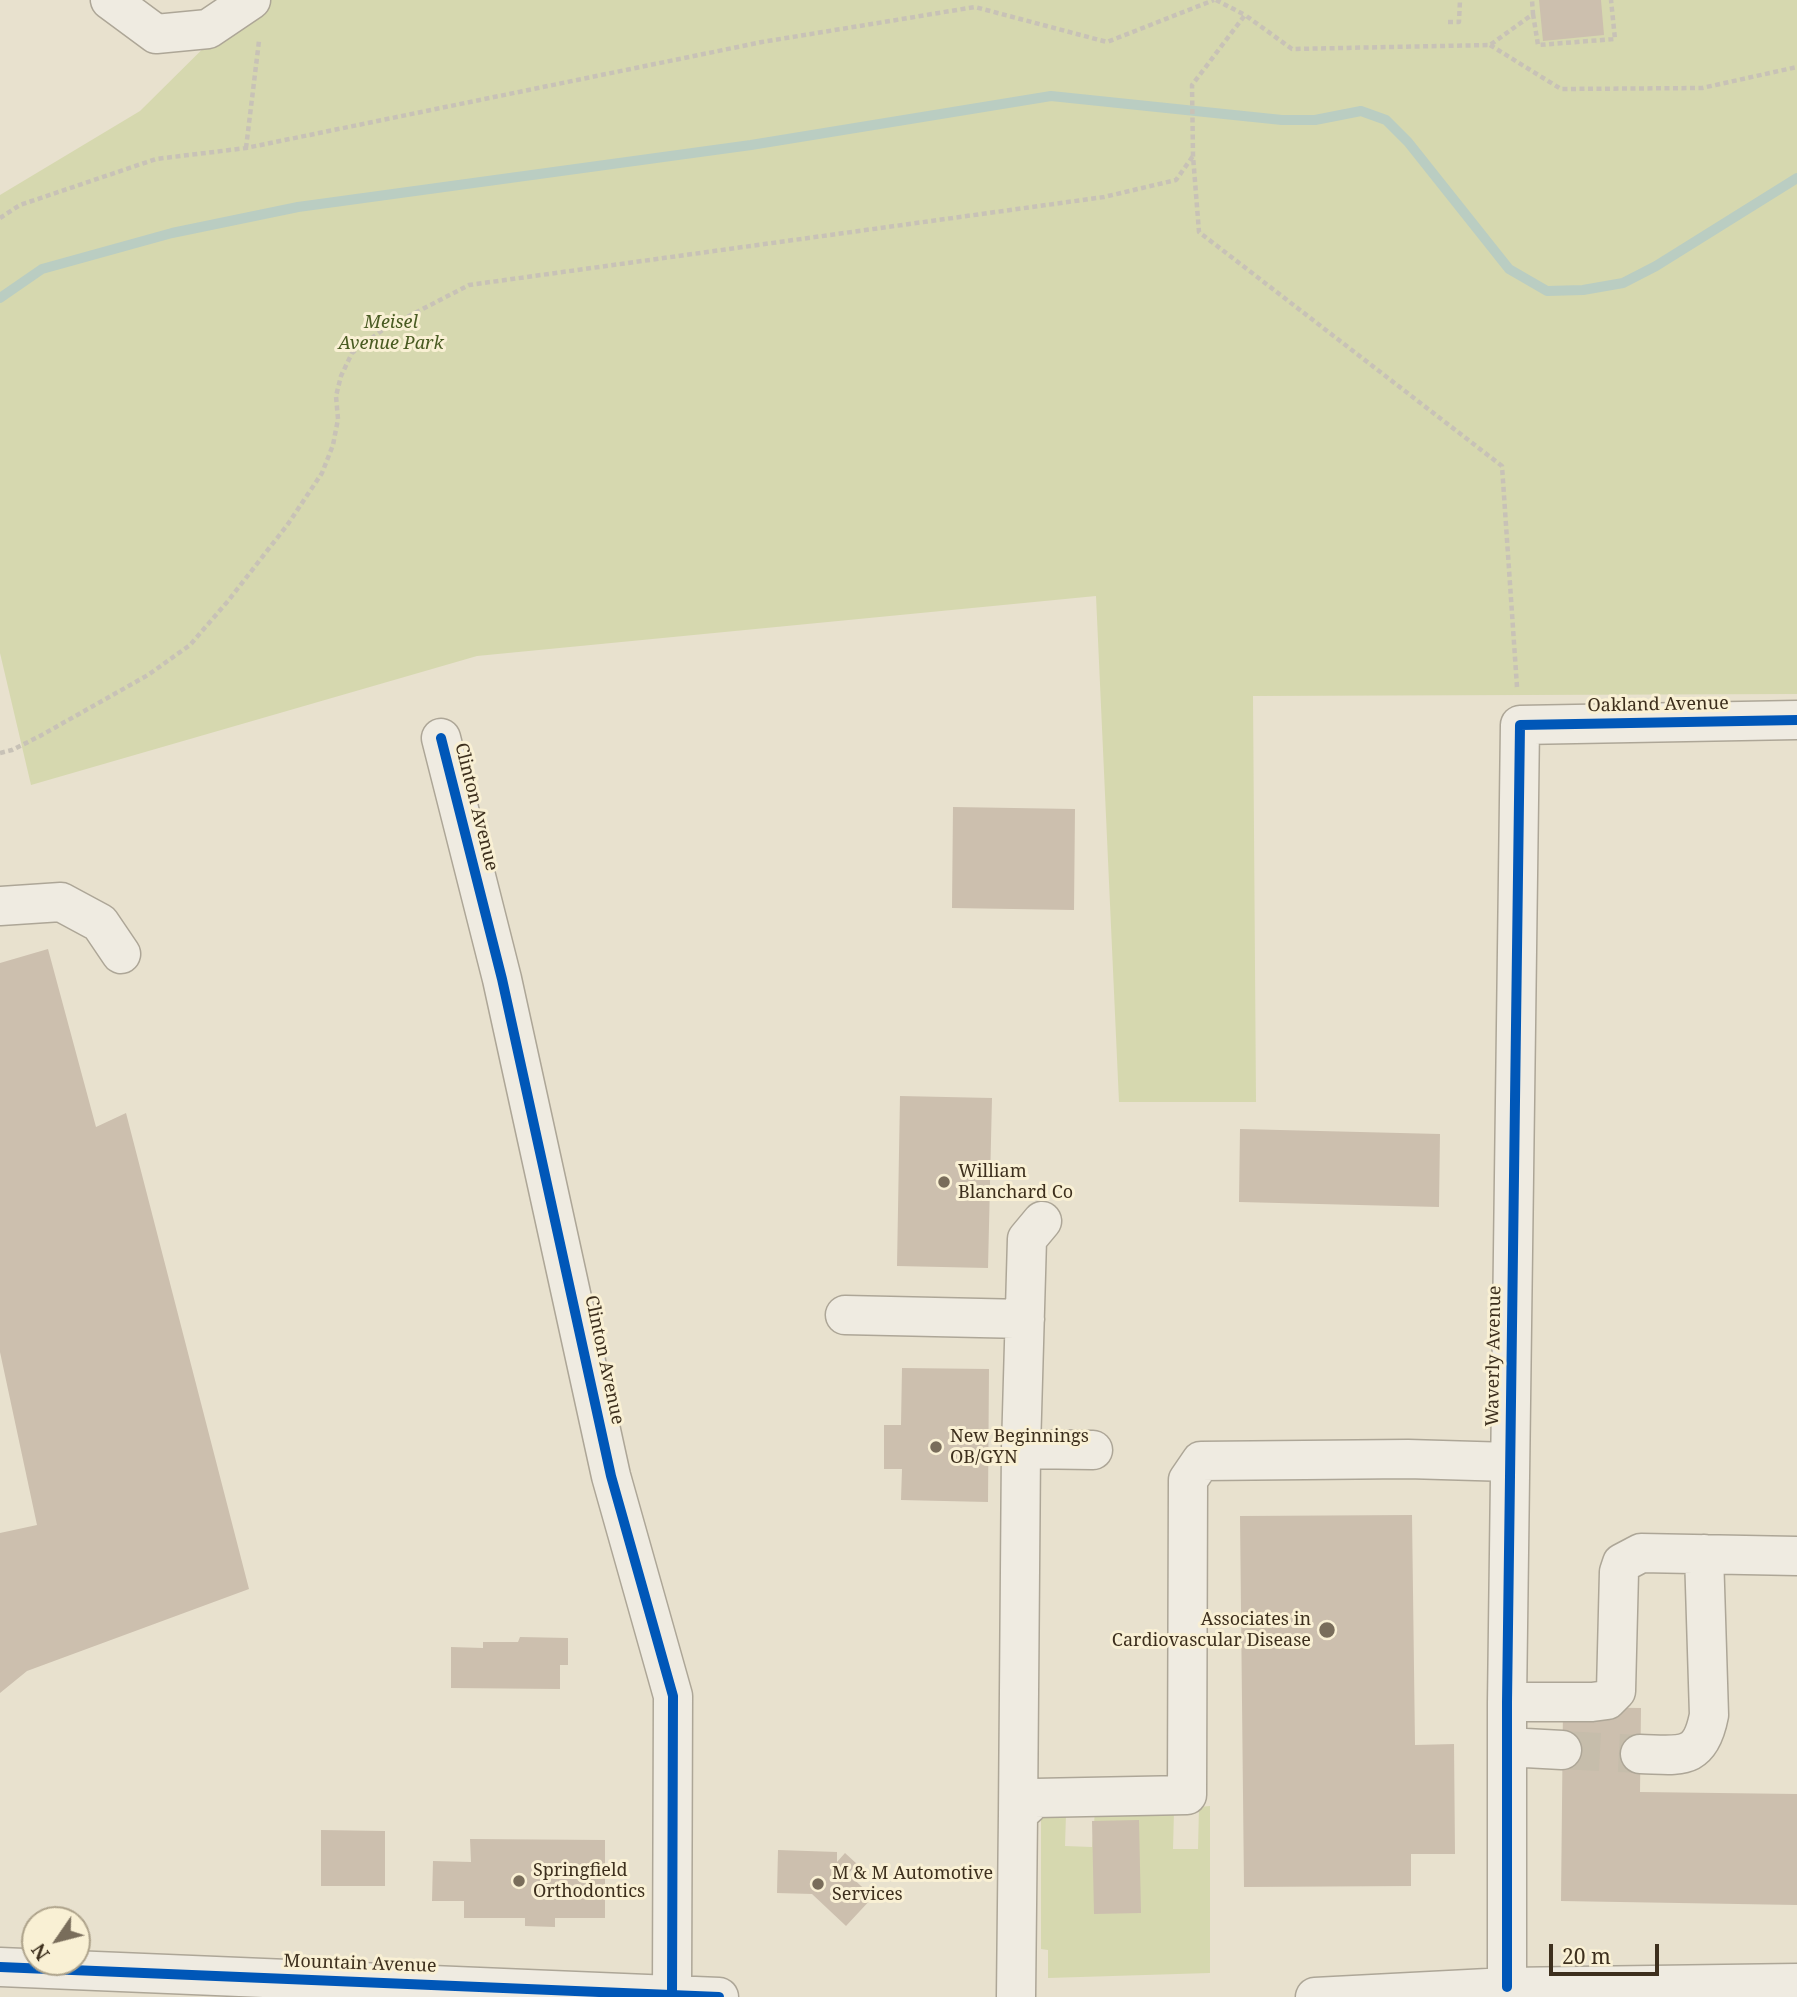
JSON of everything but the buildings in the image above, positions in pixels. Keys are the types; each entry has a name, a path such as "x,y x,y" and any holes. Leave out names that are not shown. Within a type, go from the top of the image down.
{"street":[{"path":"110,0 156,34 208,29 251,0"},
{"name":"Oakland Avenue","path":"1520,725 1797,720"},
{"name":"Waverly Avenue","path":"1507,1987 1507,1702 1520,725"},
{"name":"Clinton Avenue","path":"441,738 502,979 611,1476 673,1696 672,1994"},
{"path":"0,906 61,902 100,923 121,954"},
{"path":"1016,1997 1021,1449 1027,1239 1042,1221"},
{"path":"845,1315 1025,1319"},
{"path":"1021,1449 1093,1450"},
{"path":"1018,1814 1035,1798 1187,1796 1188,1480 1201,1461 1408,1459 1510,1462"},
{"path":"1507,1702 1592,1702 1606,1700 1616,1691 1619,1572 1622,1563 1641,1553 1797,1556"},
{"path":"1640,1754 1682,1755 1705,1736 1709,1715 1704,1554"},
{"path":"1507,1747 1562,1750"},
{"name":"Mountain Avenue","path":"0,1967 168,1986 719,1997"},
{"path":"1315,1997 1397,1995 1507,1987 1797,1983"}],"path":[{"path":"0,218 20,205 156,159 246,148 762,42 975,7 1107,43 1215,0 1245,16 1292,49 1490,45 1561,89 1702,88 1797,67"},
{"path":"1448,22 1459,22 1460,0"},
{"path":"1532,0 1538,45 1615,39 1611,0"},
{"path":"1490,45 1533,14"},
{"path":"1245,16 1192,85 1193,156 1199,232 1502,466 1520,725"},
{"path":"246,148 259,40"},
{"path":"0,754 31,741 148,675 190,645 288,524 322,473 333,445 338,419 336,396 341,376 352,353 384,329 469,285 1104,197 1176,180 1193,156"}],"green space":[{"name":"Meisel Avenue Park","path":"252,0 1797,0 1797,694 1253,696 1256,1102 1119,1102 1096,596 477,656 31,785 0,653 0,195 140,111"},
{"path":"1210,1806 1210,1973 1048,1978 1048,1950 1041,1949 1043,1812 1066,1814 1065,1846 1092,1847 1095,1811 1174,1811 1173,1849 1198,1849 1199,1807"}],"waterway":[{"path":"0,298 42,269 172,233 298,207 751,145 1051,96 1282,120 1315,120 1361,111 1386,120 1408,142 1509,269 1547,291 1583,290 1623,283 1656,266 1797,178"}],"tunnel":[{"path":"1562,1750 1640,1754"}],"cycle path":[{"path":"1507,1987 1507,1702 1520,725 1797,720"},
{"path":"441,738 502,979 611,1476 673,1696 672,1994"},
{"path":"0,1967 719,1997"}],"place":[{"name":"William Blanchard Co","path":"944,1182"},
{"name":"New Beginnings OB/GYN","path":"936,1447"},
{"name":"Associates in Cardiovascular Disease","path":"1327,1630"},
{"name":"Springfield Orthodontics","path":"519,1881"},
{"name":"M & M Automotive Services","path":"818,1884"}]}
